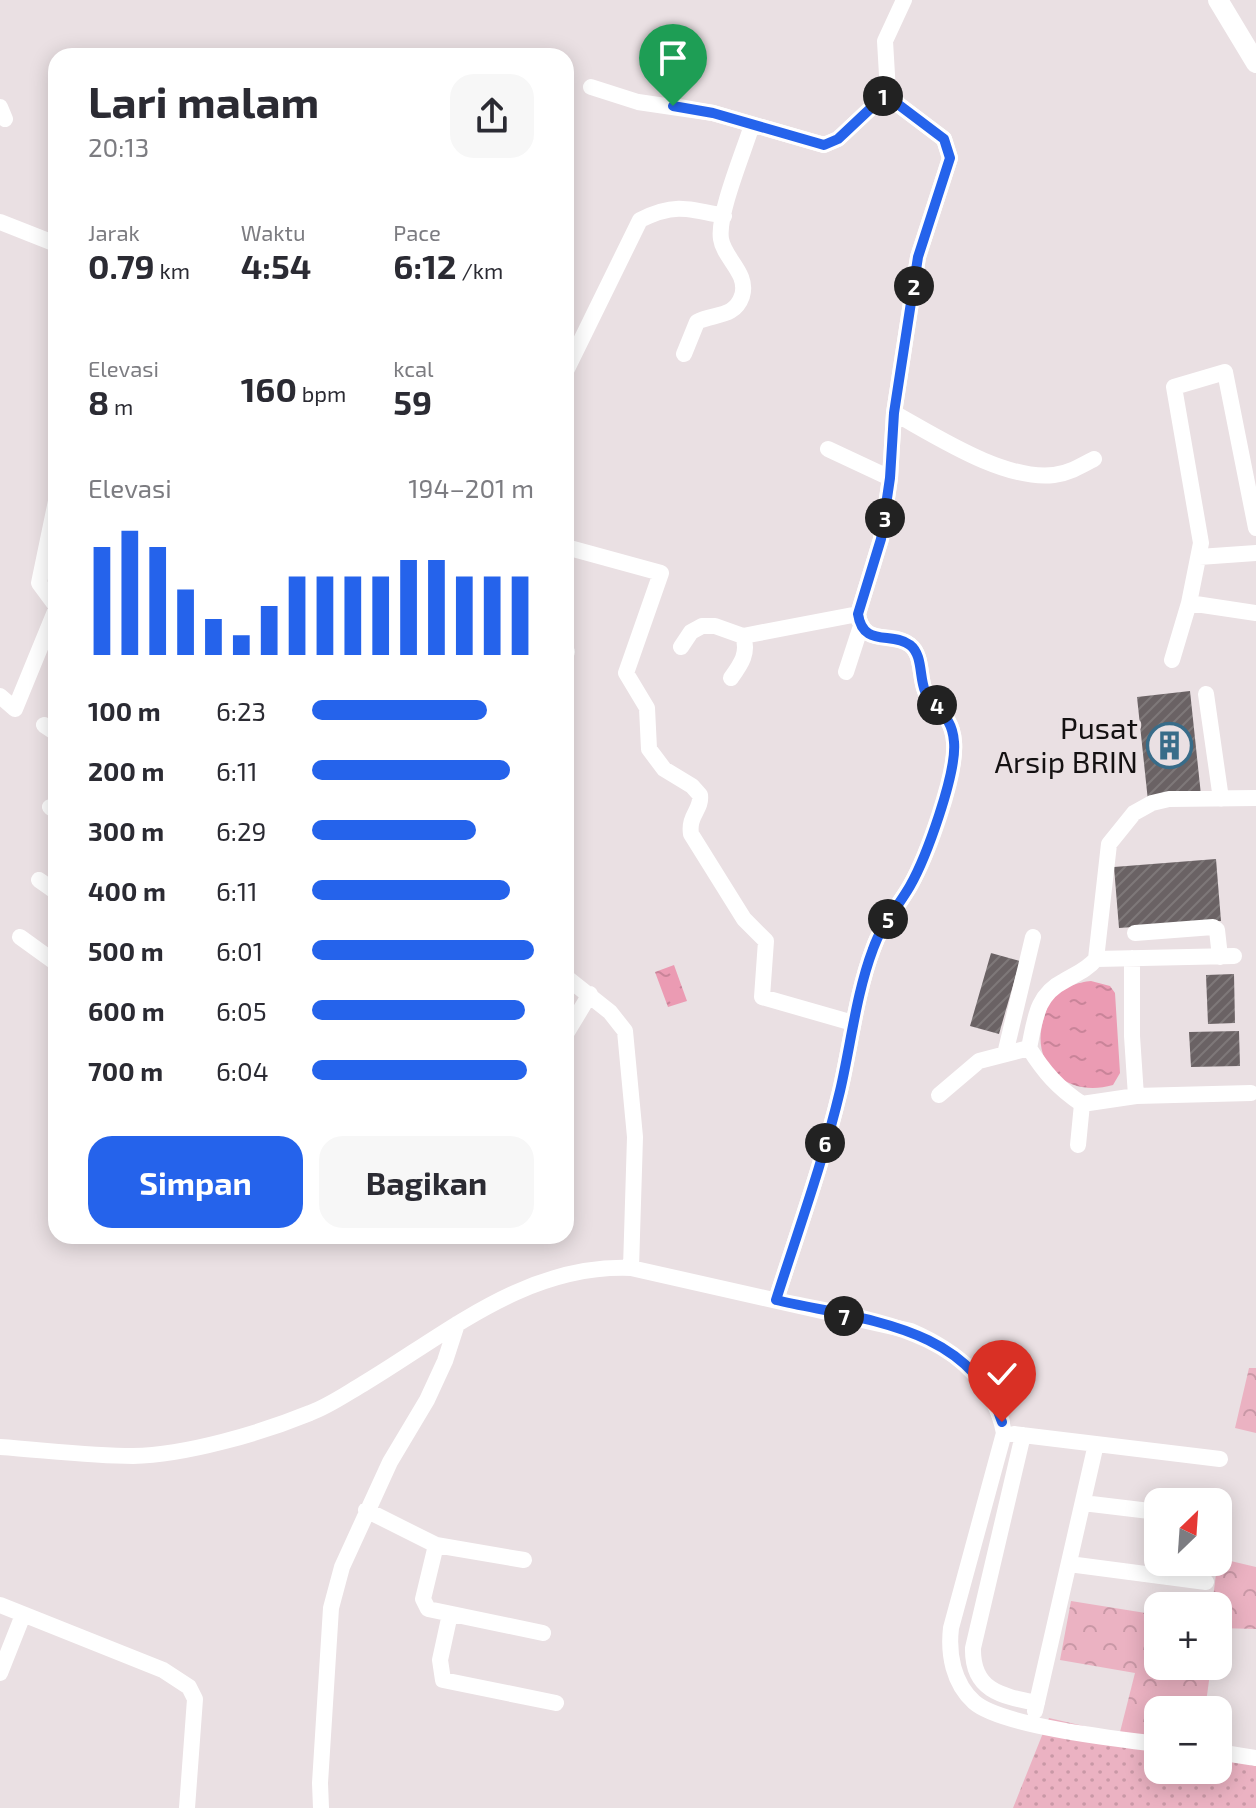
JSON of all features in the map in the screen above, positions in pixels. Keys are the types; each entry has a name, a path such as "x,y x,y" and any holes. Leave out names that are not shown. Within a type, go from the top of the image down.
{"main road":[{"path":"1218,0 1256,63"}],"street":[{"path":"846,672 881,539 890,478 894,413 918,257 950,158 944,139 899,105 888,92 885,41 904,0"},
{"path":"591,87 638,102 713,113 816,144 832,143 888,92"},
{"path":"684,354 697,322 729,313 742,296 741,276 721,239 724,216 752,125"},
{"path":"574,355 640,220 662,208 695,209 724,216"},
{"path":"0,222 48,241"},
{"path":"1172,660 1189,603 1201,532 1174,387 1225,372 1256,528"},
{"path":"894,413 969,454 1026,473 1063,473 1094,459"},
{"path":"828,449 890,478"},
{"path":"48,540 39,583 48,596"},
{"path":"574,549 661,573 626,673 647,708 649,749 664,769 692,786 700,795 700,803 691,820 691,834 744,919 766,941 762,997 853,1023"},
{"path":"1199,557 1256,553"},
{"path":"1189,603 1256,613"},
{"path":"681,647 691,632 702,626 715,626 743,636 860,620 880,638 912,646 925,693 938,706 952,729 954,762 920,864 872,949 839,1092 776,1300"},
{"path":"0,696 15,709 48,627"},
{"path":"731,678 746,653 743,636"},
{"path":"1206,694 1221,799"},
{"path":"1251,1093 1136,1096 1082,1104 1047,1076 1029,1048 1043,997 1054,986 1090,966 1096,959 1109,844 1121,826 1134,813 1152,803 1169,799 1256,798"},
{"path":"39,880 48,886"},
{"path":"1096,959 1227,957 1213,927 1135,933"},
{"path":"20,937 48,957"},
{"path":"1005,1054 1033,937"},
{"path":"1132,958 1136,1096"},
{"path":"574,983 620,1022 627,1044 635,1137 631,1268"},
{"path":"574,1021 590,994"},
{"path":"939,1095 979,1061 1029,1048"},
{"path":"1078,1145 1082,1104"},
{"path":"0,1447 134,1456 176,1451 224,1440 311,1413 380,1374 481,1309 564,1274 596,1268 631,1268 911,1331 938,1343 968,1365 997,1407 1004,1433 951,1628 950,1657 961,1687 988,1712 1073,1732 1144,1742"},
{"path":"321,1808 331,1608 342,1567 390,1462 427,1400 445,1361 457,1324"},
{"path":"1004,1433 1220,1459"},
{"path":"1023,1435 973,1648 973,1666 984,1684 1001,1696 1037,1703"},
{"path":"1033,1723 1096,1444"},
{"path":"1083,1503 1144,1510"},
{"path":"366,1510 436,1545 524,1560"},
{"path":"436,1545 424,1603 428,1609 543,1633"},
{"path":"1069,1564 1206,1582"},
{"path":"0,1605 163,1670 189,1687 195,1699 187,1808"},
{"path":"450,1614 440,1660 443,1680 556,1703"},
{"path":"0,1673 23,1615"},
{"path":"1232,1754 1256,1758"}],"green space":[{"path":"1249,1368 1256,1368 1256,1433 1235,1428"},
{"path":"1232,1561 1256,1567 1256,1629 1232,1628 1232,1592 1214,1592 1216,1576 1232,1576"},
{"path":"1071,1601 1144,1613 1144,1680 1209,1680 1207,1696 1144,1696 1144,1740 1119,1736 1135,1673 1060,1660"},
{"path":"1049,1718 1144,1740 1144,1784 1232,1784 1232,1756 1256,1760 1256,1808 1013,1808"}],"water":[{"path":"674,965 687,1001 668,1007 655,972"},
{"path":"1091,981 1110,986 1115,993 1120,1073 1113,1085 1096,1088 1066,1082 1046,1062 1041,1048 1041,1032 1051,997 1064,988"}],"building":[{"name":"Pusat Arsip BRIN","path":"1190,691 1201,795 1148,801 1137,697"},
{"path":"1216,859 1221,921 1119,928 1114,867"},
{"path":"991,953 1020,961 999,1034 970,1026"},
{"path":"1234,974 1235,1023 1208,1024 1206,975"},
{"path":"1239,1031 1240,1066 1191,1067 1189,1032"}],"place":[{"name":"Pusat Arsip BRIN","path":"1169,746"}],"route":[{"path":"673,106 713,113 824,145 838,139 888,92 899,105 944,139 949,148 945,177 918,257 894,413 890,478 881,539 858,614 861,626 868,633 912,646 925,693 948,719 952,729 954,762 920,864 872,949 839,1092 776,1300 911,1331 938,1343 968,1365 983,1383 1002,1422"}]}
